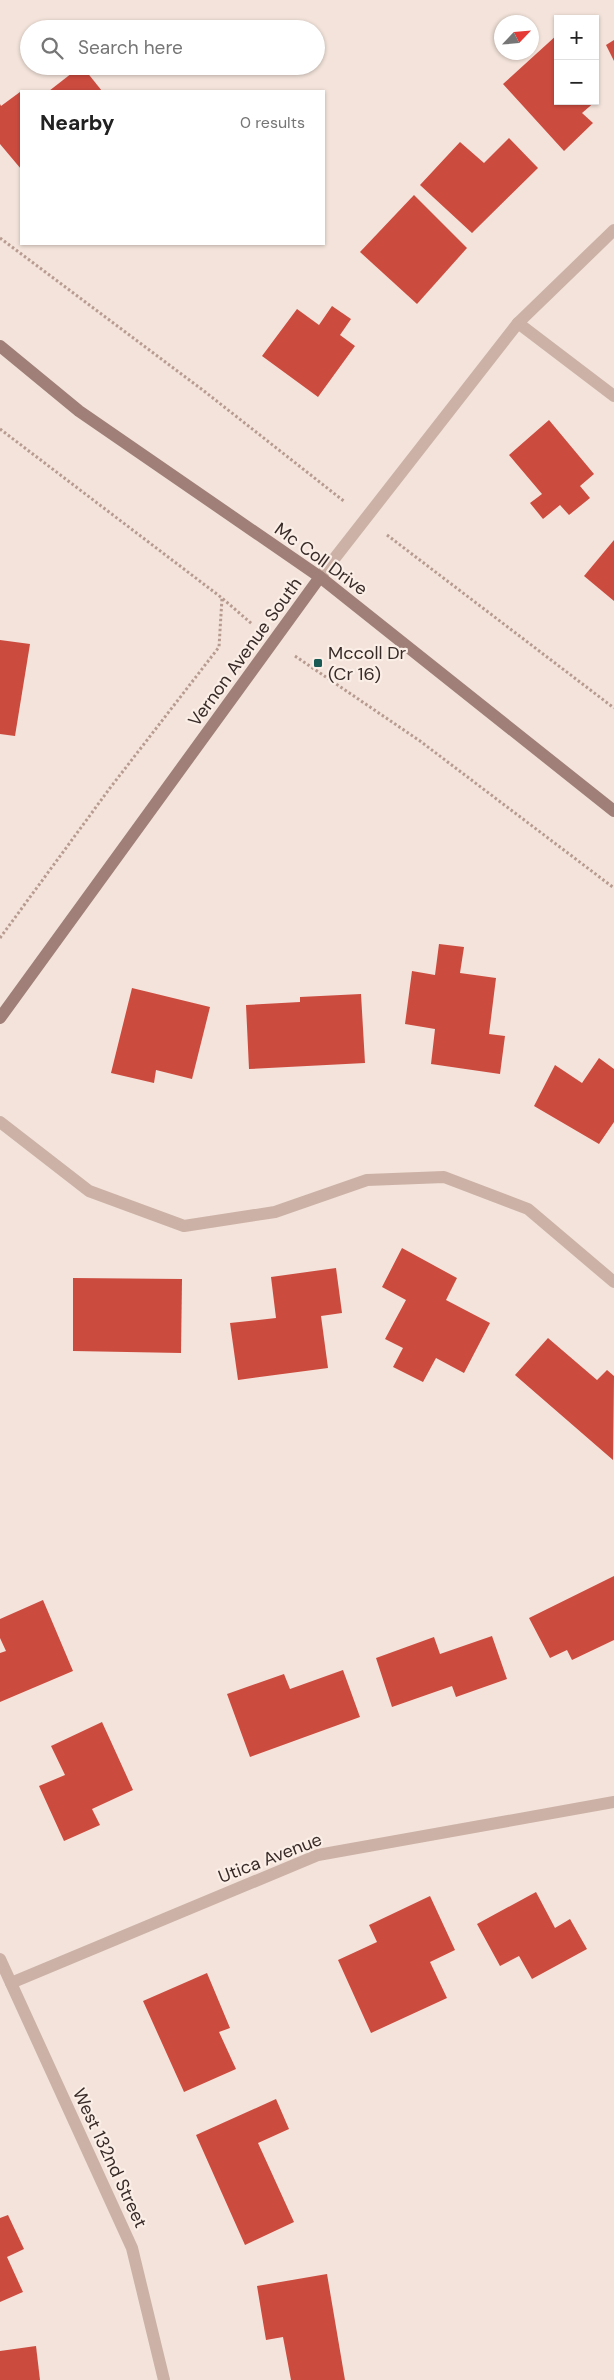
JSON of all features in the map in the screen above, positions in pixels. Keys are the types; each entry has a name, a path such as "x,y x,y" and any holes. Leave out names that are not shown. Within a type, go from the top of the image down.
{"main road":[{"name":"Mc Coll Drive","path":"0,346 79,411 320,577 614,811"},
{"name":"Vernon Avenue South","path":"0,1018 320,577"}],"street":[{"name":"Vernon Avenue South","path":"320,577 518,323 614,230"},
{"path":"518,323 614,396"},
{"path":"0,1122 89,1191 184,1226 276,1212 367,1180 444,1177 528,1209 614,1282"},
{"name":"Utica Avenue","path":"11,1983 318,1855 614,1802"},
{"name":"West 132nd Street","path":"0,1959 132,2248 164,2380"}],"path":[{"path":"0,238 204,391 366,519 614,708"},
{"path":"0,429 222,598 273,642 420,740 614,888"},
{"path":"0,938 110,788 219,647 222,598"}],"building":[{"path":"554,38 554,105 591,105 582,113 593,123 564,151 503,84 529,60 539,60 539,51"},
{"path":"614,40 614,61 606,45"},
{"path":"69,75 89,75 101,90 50,90"},
{"path":"20,92 20,168 0,144 0,104 1,106"},
{"path":"509,138 538,168 472,233 420,185 460,142 484,163"},
{"path":"414,195 467,248 417,304 360,252"},
{"path":"332,306 351,319 340,335 355,346 318,397 262,356 297,309 319,325"},
{"path":"549,420 594,474 580,486 590,498 569,515 560,505 543,519 530,503 542,494 509,455"},
{"path":"614,540 614,601 584,576"},
{"path":"0,640 30,644 15,736 0,734"},
{"path":"439,944 464,947 460,973 496,978 489,1034 505,1036 500,1074 431,1064 435,1029 405,1024 412,971 435,975"},
{"path":"132,988 210,1007 192,1079 156,1070 154,1083 111,1073"},
{"path":"361,994 365,1063 249,1069 246,1005 300,1002 300,997"},
{"path":"599,1058 614,1069 614,1122 599,1144 534,1106 555,1065 582,1083"},
{"path":"402,1248 457,1278 446,1300 490,1323 464,1373 436,1358 423,1382 393,1367 403,1348 385,1339 406,1300 382,1287"},
{"path":"336,1268 342,1313 321,1316 328,1368 238,1380 230,1323 276,1318 271,1277"},
{"path":"73,1278 182,1279 181,1353 73,1351"},
{"path":"548,1338 597,1380 607,1370 614,1376 613,1460 515,1375"},
{"path":"614,1576 614,1640 572,1660 567,1650 550,1658 529,1618"},
{"path":"43,1600 73,1671 0,1702 0,1653 6,1651 0,1638 0,1619"},
{"path":"492,1636 507,1679 456,1697 452,1686 392,1707 376,1658 434,1637 440,1654"},
{"path":"343,1670 360,1717 250,1757 227,1694 284,1674 290,1689"},
{"path":"102,1722 133,1790 92,1809 100,1825 64,1841 39,1786 65,1775 51,1746"},
{"path":"536,1892 555,1928 570,1919 587,1949 532,1979 519,1956 500,1966 477,1924"},
{"path":"430,1896 455,1950 430,1962 447,1998 371,2033 338,1960 377,1942 369,1925"},
{"path":"207,1973 230,2028 219,2032 236,2069 184,2092 143,2001"},
{"path":"276,2099 289,2129 258,2143 294,2222 245,2245 196,2135"},
{"path":"8,2215 24,2249 7,2257 23,2292 0,2302 0,2218"},
{"path":"327,2274 345,2380 291,2380 283,2337 266,2340 257,2286"},
{"path":"36,2346 40,2380 0,2380 0,2351"}],"place":[{"name":"Mccoll Dr (Cr 16)","path":"318,663"}]}
